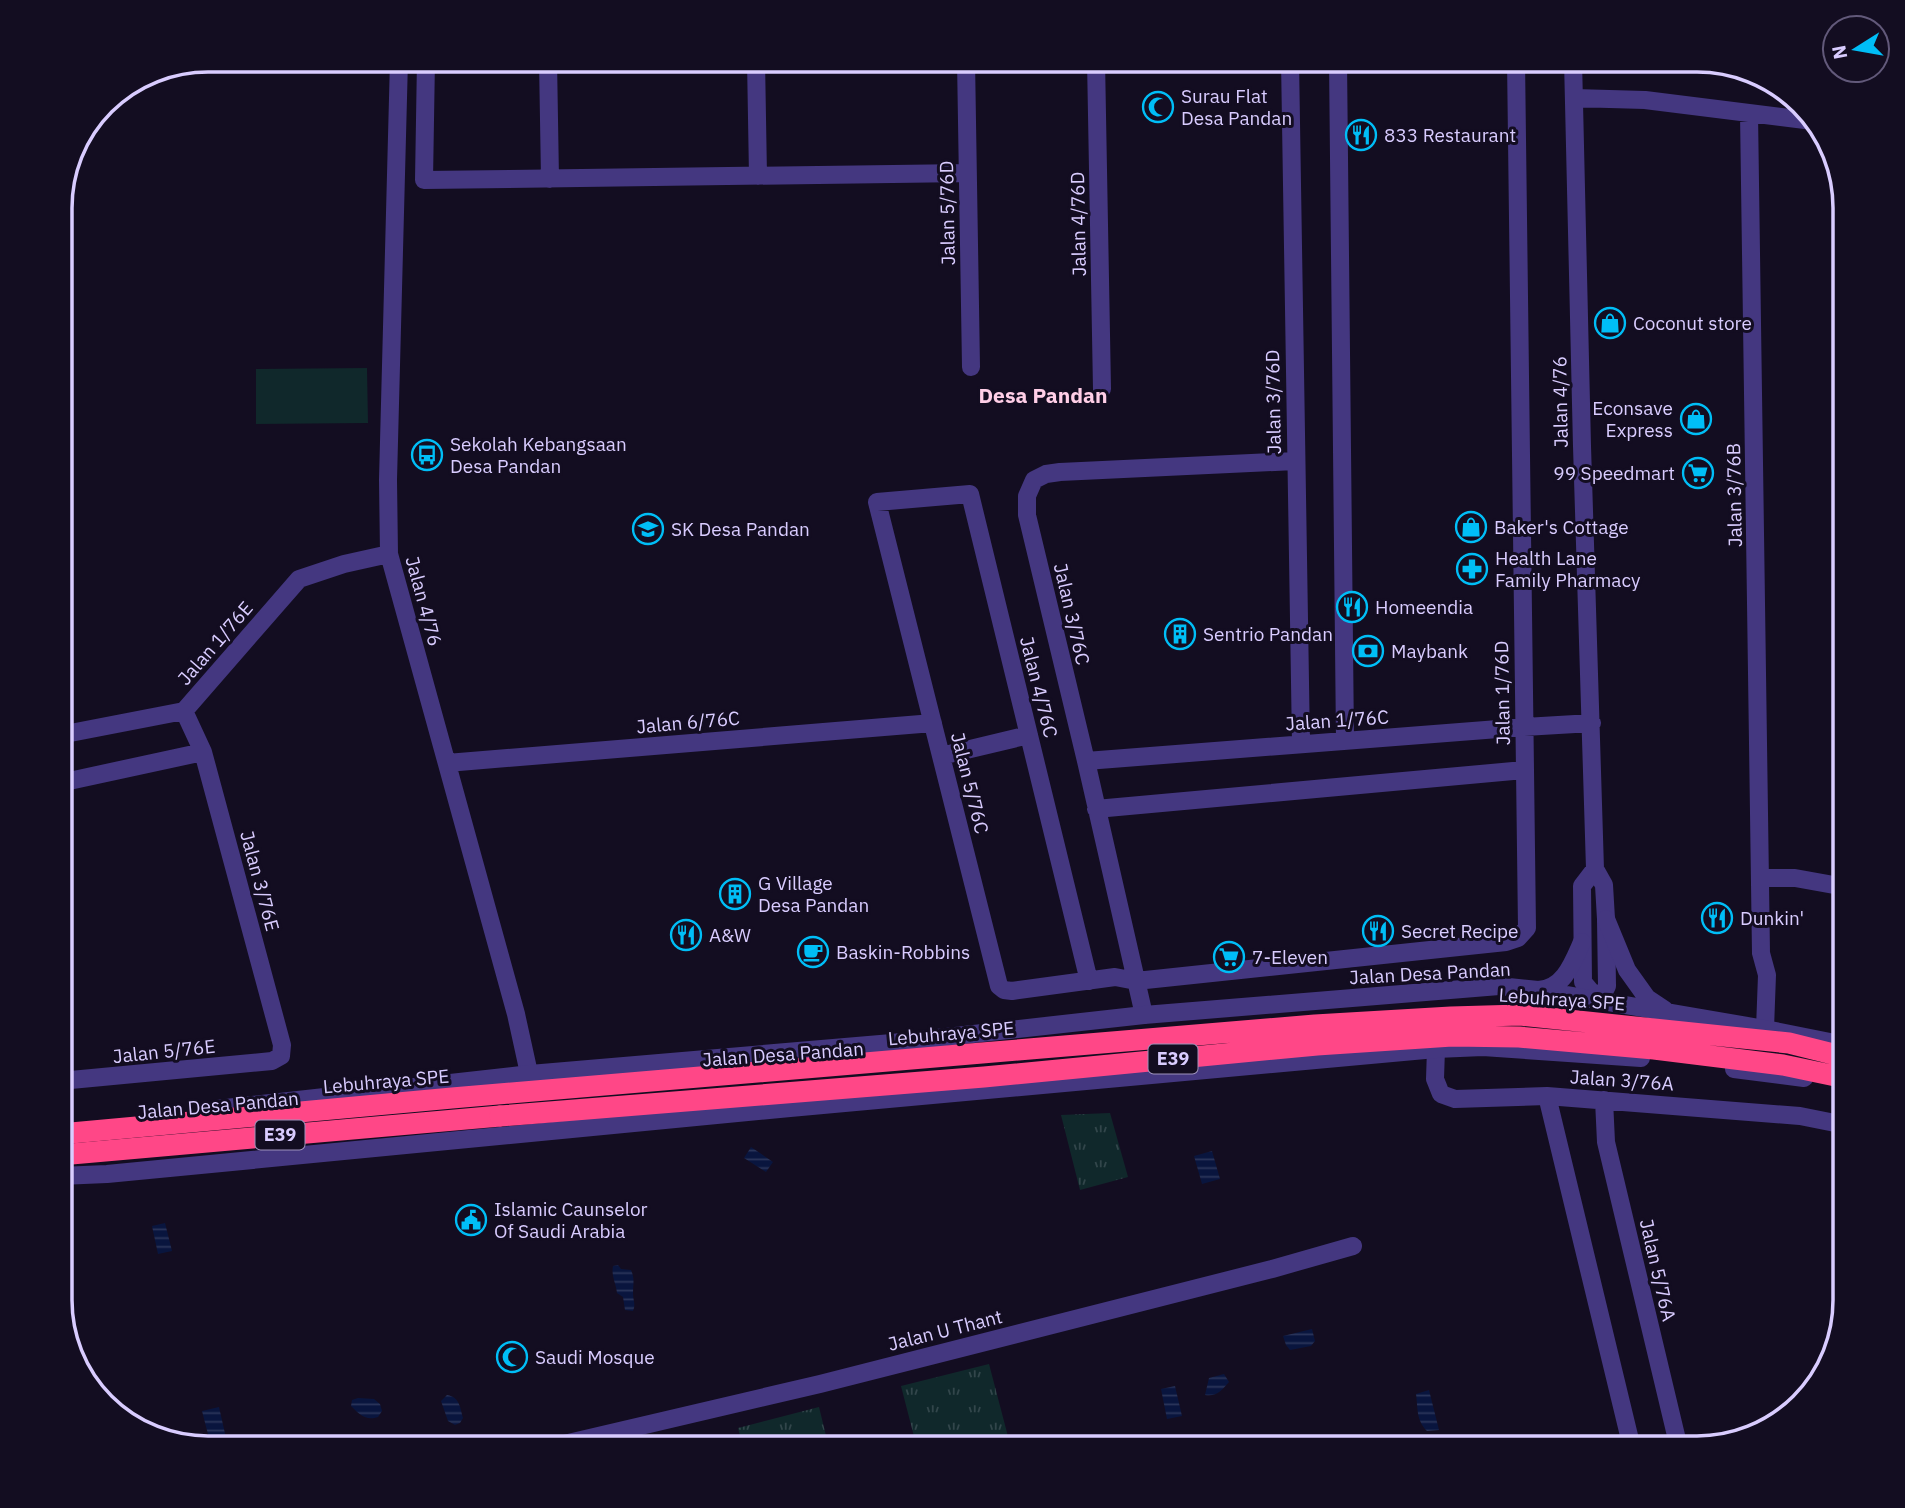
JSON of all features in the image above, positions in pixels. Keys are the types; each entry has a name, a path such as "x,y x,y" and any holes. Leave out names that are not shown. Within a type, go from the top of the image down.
{"highway":[{"name":"Lebuhraya SPE","path":"72,1135 968,1054 1315,1025 1451,1017 1520,1015 1789,1043 1833,1053"},
{"name":"E39","path":"72,1154 455,1119 971,1078 1317,1045 1452,1036 1518,1037 1654,1049 1783,1065 1833,1075"}],"street":[{"name":"Jalan 4/76","path":"399,72 388,480 389,554 516,1014 537,1116"},
{"path":"426,72 424,180 967,173"},
{"path":"548,72 550,179"},
{"path":"756,72 758,176"},
{"name":"Jalan 5/76D","path":"966,72 971,367"},
{"name":"Jalan 4/76D","path":"1096,72 1102,388"},
{"name":"Jalan 3/76D","path":"1290,72 1301,744"},
{"path":"1338,72 1345,741"},
{"name":"Jalan 1/76D","path":"1136,981 1506,942 1518,938 1527,928 1516,72"},
{"name":"Jalan 4/76","path":"1573,72 1595,869 1604,884 1607,986 1599,1001 1583,982 1582,886 1595,869"},
{"path":"1574,99 1644,100 1800,119"},
{"name":"Jalan 3/76B","path":"1749,113 1761,953 1767,975 1765,1028"},
{"name":"Jalan 3/76C","path":"1144,1015 1027,515 1027,496 1034,480 1046,474 1060,472 1295,460"},
{"name":"Jalan 4/76C","path":"877,502 971,495 1088,981"},
{"name":"Jalan 5/76C","path":"877,502 999,986 1012,991 1088,981"},
{"name":"Jalan 1/76E","path":"72,733 184,711 299,579 344,564 389,554"},
{"name":"Jalan 3/76E","path":"184,711 204,752 282,1045 281,1056 272,1061"},
{"name":"Jalan 6/76C","path":"447,763 933,723"},
{"name":"Jalan 1/76C","path":"1086,761 1592,723"},
{"path":"941,756 1029,736"},
{"path":"72,780 204,752"},
{"path":"1096,809 1524,770"},
{"path":"1760,878 1795,878 1833,885"},
{"path":"1605,919 1627,970 1647,998 1668,1012"},
{"path":"1538,990 1545,990 1558,983 1569,970 1582,942"},
{"path":"1088,981 1115,977 1136,981"},
{"name":"Jalan Desa Pandan","path":"72,1122 274,1104 530,1074 892,1043 1144,1015 1499,986 1599,1001"},
{"path":"1599,1001 1765,1028 1833,1042"},
{"path":"1483,1047 1566,1033 1585,1023 1599,1001"},
{"path":"1599,1001 1602,1021 1624,1039 1833,1072"},
{"name":"Jalan Desa Pandan","path":"72,1136 168,1132 701,1081 1100,1052 1470,1020 1546,1011 1599,1001"},
{"path":"72,1176 1436,1049 1483,1047 1652,1059 1833,1082"},
{"name":"Jalan 3/76A","path":"1436,1049 1436,1079 1441,1094 1455,1100 1547,1096 1800,1116 1833,1122"},
{"name":"Jalan 5/76E","path":"72,1082 272,1061"},
{"path":"1547,1096 1629,1436"},
{"name":"Jalan 5/76A","path":"1604,1100 1606,1142 1676,1436"},
{"path":"433,1143 520,1129 537,1116 548,1124 618,1118 665,1120"},
{"name":"Jalan U Thant","path":"600,1436 723,1408 1353,1246"}],"green space":[{"path":"367,368 368,423 256,424 256,369"},
{"path":"1110,1113 1128,1177 1080,1190 1061,1115"},
{"path":"989,1364 1008,1436 914,1436 901,1386"},
{"path":"819,1407 826,1436 740,1436 738,1428"}],"water":[{"path":"751,1147 773,1162 766,1172 744,1158"},
{"path":"1212,1151 1220,1179 1202,1184 1194,1156"},
{"path":"165,1223 172,1251 158,1254 152,1226"},
{"path":"618,1265 621,1269 631,1270 632,1273 633,1311 625,1310 623,1297 617,1293 613,1266"},
{"path":"1312,1329 1315,1341 1311,1346 1290,1350 1286,1345 1283,1336"},
{"path":"1224,1374 1229,1382 1224,1388 1216,1394 1205,1395 1209,1378"},
{"path":"1175,1386 1182,1416 1167,1419 1161,1389"},
{"path":"1429,1390 1439,1430 1427,1431 1419,1418 1416,1394"},
{"path":"447,1395 457,1401 461,1410 463,1418 455,1425 448,1421 441,1401"},
{"path":"374,1399 380,1404 382,1411 378,1417 367,1418 354,1409 351,1406 352,1400"},
{"path":"219,1407 226,1436 208,1436 202,1411"}],"place":[{"name":"Surau Flat Desa Pandan","path":"1158,107"},
{"name":"833 Restaurant","path":"1361,135"},
{"name":"Coconut store","path":"1610,323"},
{"name":"Econsave Express","path":"1696,419"},
{"name":"Sekolah Kebangsaan Desa Pandan","path":"427,455"},
{"name":"99 Speedmart","path":"1698,473"},
{"name":"Baker's Cottage","path":"1471,527"},
{"name":"SK Desa Pandan","path":"648,529"},
{"name":"Health Lane Family Pharmacy","path":"1472,569"},
{"name":"Homeendia","path":"1352,607"},
{"name":"Sentrio Pandan","path":"1180,634"},
{"name":"Maybank","path":"1368,651"},
{"name":"G Village Desa Pandan","path":"735,894"},
{"name":"Dunkin'","path":"1717,918"},
{"name":"Secret Recipe","path":"1378,931"},
{"name":"A&W","path":"686,935"},
{"name":"Baskin-Robbins","path":"813,952"},
{"name":"7-Eleven","path":"1229,957"},
{"name":"Islamic Caunselor Of Saudi Arabia","path":"471,1220"},
{"name":"Saudi Mosque","path":"512,1357"}],"district":[{"name":"Desa Pandan","path":"1043,396"}]}
